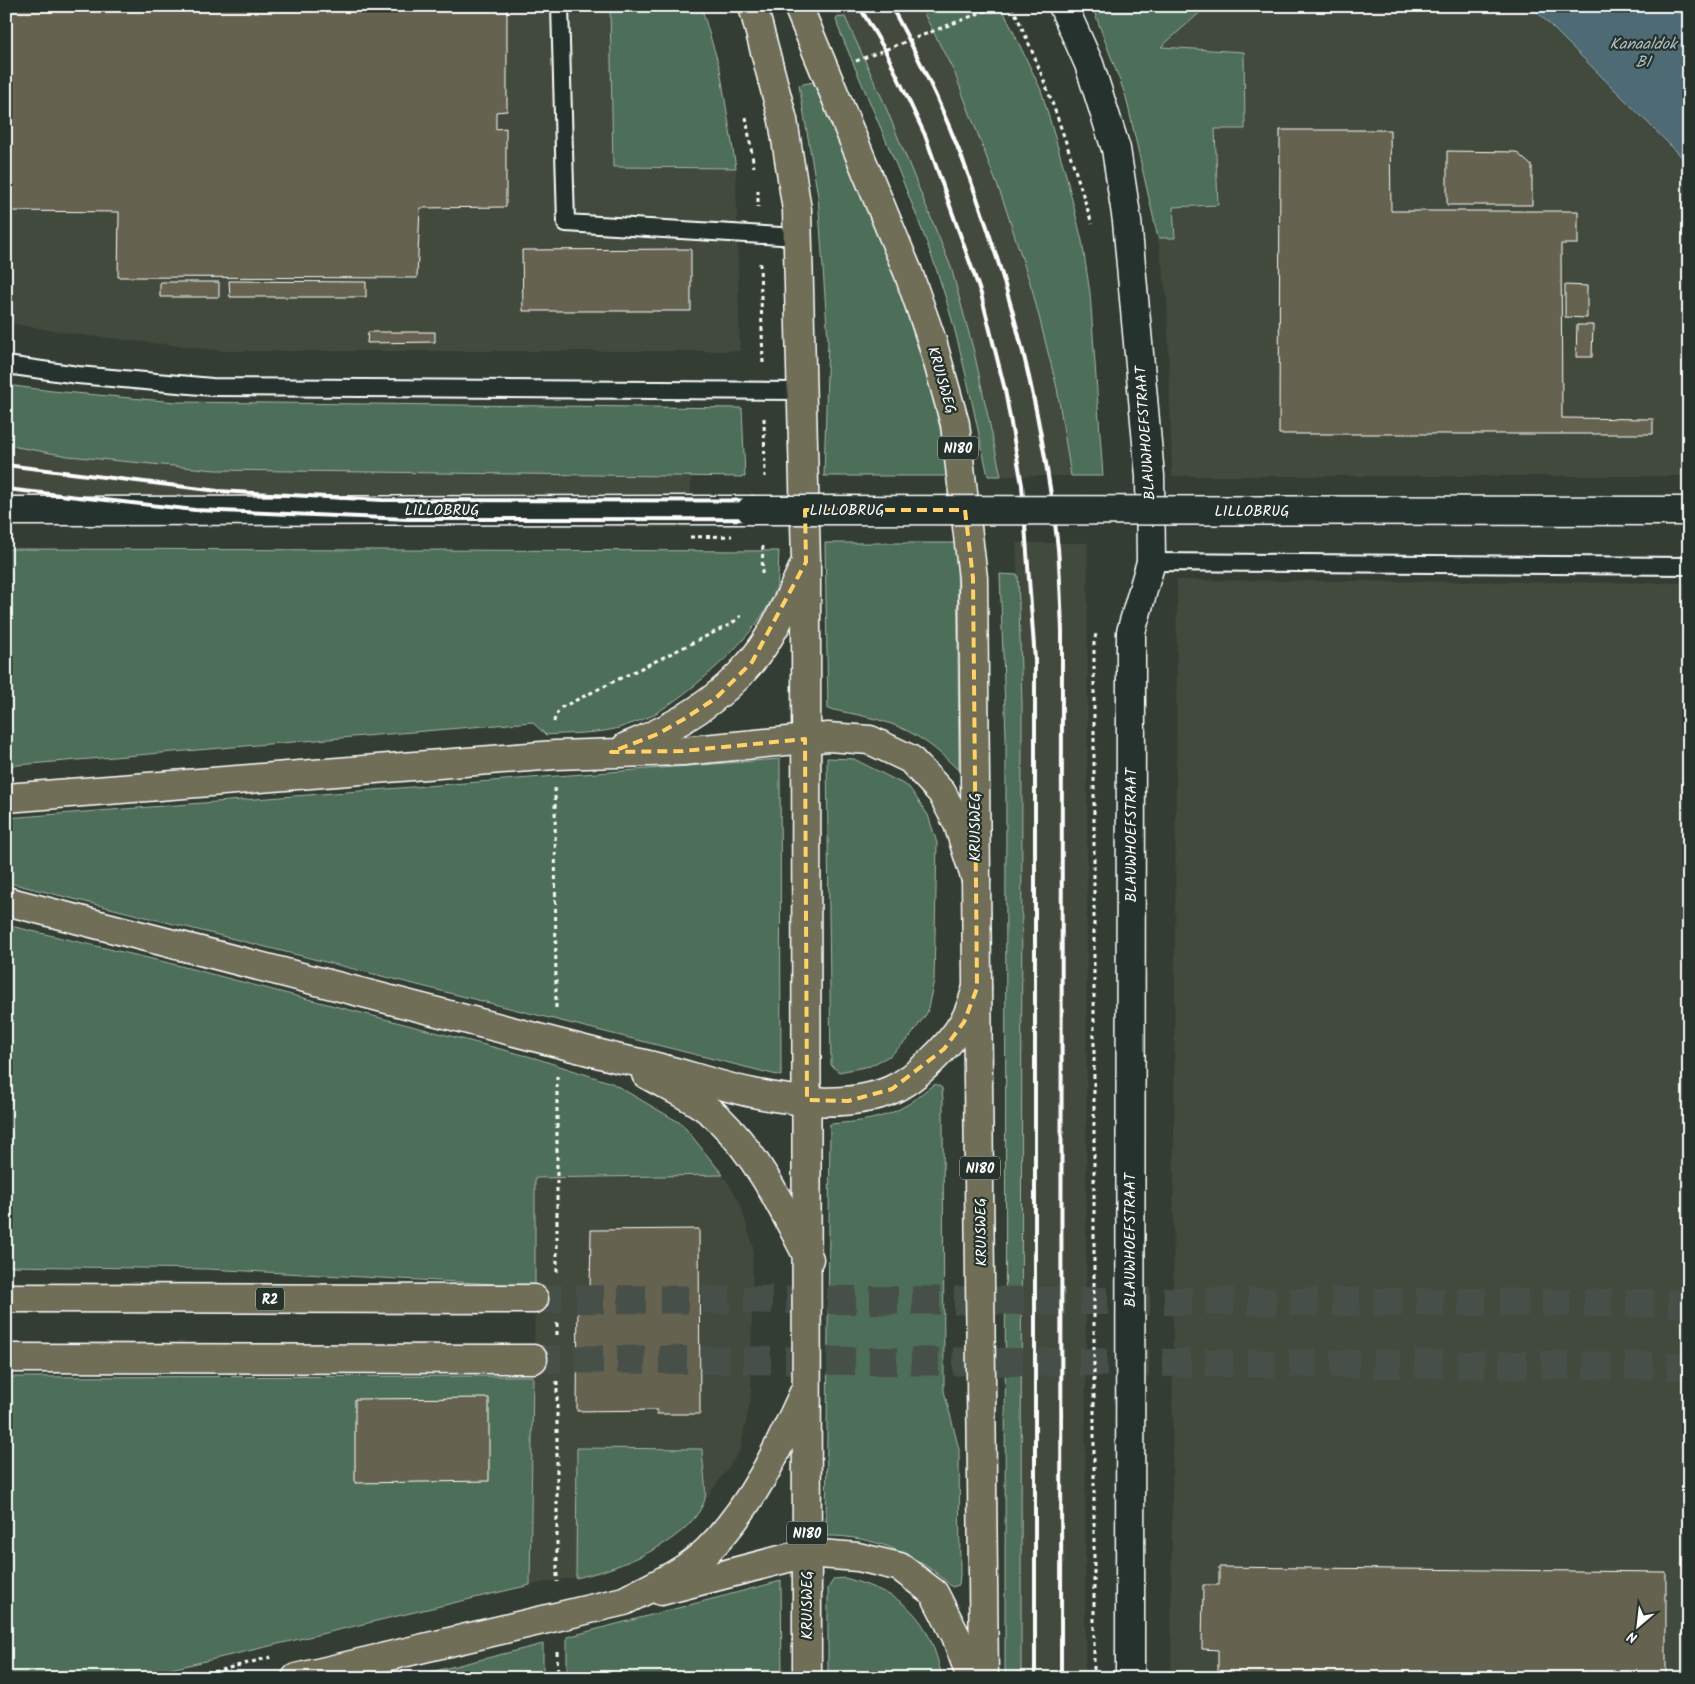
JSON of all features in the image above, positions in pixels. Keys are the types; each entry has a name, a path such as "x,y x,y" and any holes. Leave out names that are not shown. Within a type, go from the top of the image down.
{"main road":[{"name":"KRUISWEG","path":"754,6 783,120 797,210 806,562 805,739 809,1259 806,1388 807,1678"},
{"name":"KRUISWEG","path":"798,6 908,272 932,342 955,424 973,578 984,1678"},
{"path":"611,752 658,734 716,698 752,662 780,615 806,562"},
{"path":"6,798 555,755 682,751 828,737 870,740 910,759 942,793 958,824 976,880"},
{"path":"6,901 620,1059 653,1064 752,1094 807,1100 848,1101 892,1090 925,1066 944,1049 964,1022 977,988"},
{"path":"620,1059 687,1097 720,1120 753,1160 776,1196 809,1259"},
{"name":"R2","path":"6,1298 534,1299"},
{"path":"6,1358 534,1359"},
{"path":"624,1601 672,1576 708,1550 747,1501 772,1461 806,1388"},
{"path":"296,1678 557,1618 807,1553 858,1557 900,1567 934,1594 956,1636 971,1678"}],"street":[{"path":"812,6 813,41"},
{"name":"BLAUWHOEFSTRAAT","path":"1063,6 1089,64 1116,149 1127,221 1150,476 1151,562 1131,632 1130,1678"},
{"name":"LILLOBRUG","path":"6,511 1689,511"}],"lane":[{"path":"560,6 566,223 797,237"},
{"path":"6,365 78,375 212,387 801,391"},
{"path":"1151,562 1689,566"}],"path":[{"path":"824,71 843,66 998,6"},
{"path":"1012,6 1033,50 1059,118 1094,230"},
{"path":"1094,1678 1094,642 1097,633"},
{"path":"555,755 557,1279"},
{"path":"557,1318 557,1338"},
{"path":"557,1378 558,1678"}],"highlighted area":[{"path":"805,510 965,510 973,578 977,988 964,1022 944,1049 892,1089 848,1101 807,1100 805,739 683,751 611,752 658,734 684,719 716,698 752,662 806,562"}],"shaded area":[{"path":"6,6 701,6 720,69 736,168 740,351 225,351 82,335 6,323"},
{"path":"836,6 920,6 955,74 1004,203 1032,289 1057,388 1071,476 1001,476 974,352 951,267 845,17 836,18"},
{"path":"1092,6 1531,6 1689,164 1689,476 1172,476 1167,299 1155,220 1126,97"},
{"path":"6,385 176,402 742,408 745,477 691,476 690,528 189,521 6,499"},
{"path":"1016,543 1088,543 1085,1678 1021,1678 1022,704"},
{"path":"1177,580 1689,583 1689,1678 1171,1678"},
{"path":"612,1083 682,1124 723,1175 740,1202 753,1247 751,1398 740,1451 686,1527 654,1550 602,1573 530,1585 535,1178"}],"green space":[{"path":"610,6 701,6 720,69 736,168 613,167"},
{"path":"920,6 1001,6 1041,90 1066,175 1082,241 1090,293 1103,476 1071,476 1057,388 1032,289 1004,203 955,74"},
{"path":"1092,6 1203,6 1205,8 1161,47 1244,52 1245,129 1215,129 1218,205 1173,207 1175,238 1158,238 1126,97"},
{"path":"845,17 882,98 951,267 974,352 1001,476 988,476 966,374 946,299 915,212 838,27 836,18"},
{"path":"813,82 893,269 934,400 950,476 824,476 828,340 818,196 799,85"},
{"path":"6,385 176,402 742,408 745,477 215,470 68,456 6,445"},
{"path":"825,543 957,543 959,771 928,744 899,727 868,717 828,709"},
{"path":"6,549 779,551 777,585 770,603 758,622 742,641 705,677 667,706 647,718 619,728 546,735 532,722 6,766"},
{"path":"1000,574 1018,575 1022,704 1021,1678 1005,1678 1006,736"},
{"path":"827,758 854,759 909,787 928,815 937,843 934,980 927,1013 910,1037 891,1055 870,1066 839,1072 831,1065"},
{"path":"780,759 781,1076 6,882 6,818"},
{"path":"6,925 165,962 535,1058 612,1083 682,1124 723,1175 535,1178 535,1286 207,1269 6,1266"},
{"path":"936,1084 942,1088 943,1100 944,1391 959,1449 960,1575 959,1585 952,1587 925,1565 894,1549 861,1539 826,1536 830,1124 859,1121 896,1111"},
{"path":"533,1376 530,1585 133,1678 6,1678 6,1377"},
{"path":"577,1448 702,1449 705,1484 704,1502 695,1517 667,1542 630,1561 576,1578"},
{"path":"845,1578 884,1592 899,1600 911,1611 930,1638 937,1656 942,1678 828,1678 828,1588 834,1579"},
{"path":"781,1581 782,1678 567,1678 567,1637"},
{"path":"543,1644 543,1678 407,1678"}],"water":[{"name":"Kanaaldok B1","path":"1531,6 1689,6 1689,164"}],"building":[{"path":"6,6 507,6 507,111 496,112 496,129 506,128 506,207 420,208 417,278 118,277 119,212 6,211"},
{"path":"1280,130 1390,130 1391,211 1578,211 1578,244 1561,244 1562,418 1653,419 1653,434 1279,434"},
{"path":"1447,151 1516,152 1532,166 1532,205 1447,205"},
{"path":"691,249 691,311 523,311 522,250"},
{"path":"229,281 366,282 366,297 230,297"},
{"path":"160,282 219,282 219,297 160,297"},
{"path":"1565,285 1587,286 1587,318 1565,317"},
{"path":"1577,325 1593,325 1592,357 1576,357"},
{"path":"368,332 435,332 435,342 367,343"},
{"path":"699,1229 700,1414 657,1414 657,1410 577,1411 578,1293 590,1292 591,1230"},
{"path":"489,1398 489,1481 355,1483 355,1399"},
{"path":"1219,1567 1666,1572 1666,1678 1218,1678 1218,1650 1202,1649 1203,1585 1219,1585"}],"tunnel":[{"path":"534,1299 1689,1303"},
{"path":"533,1359 1689,1366"}],"railway":[{"path":"859,6 885,50 925,135 981,294 1005,390 1022,485 1035,660 1035,1678"},
{"path":"891,6 923,69 952,134 978,201 1000,269 1020,339 1036,409 1058,548 1062,631 1061,1678"},
{"path":"6,465 218,491 382,500 1689,502"},
{"path":"6,489 195,510 408,519 1689,520"}]}
